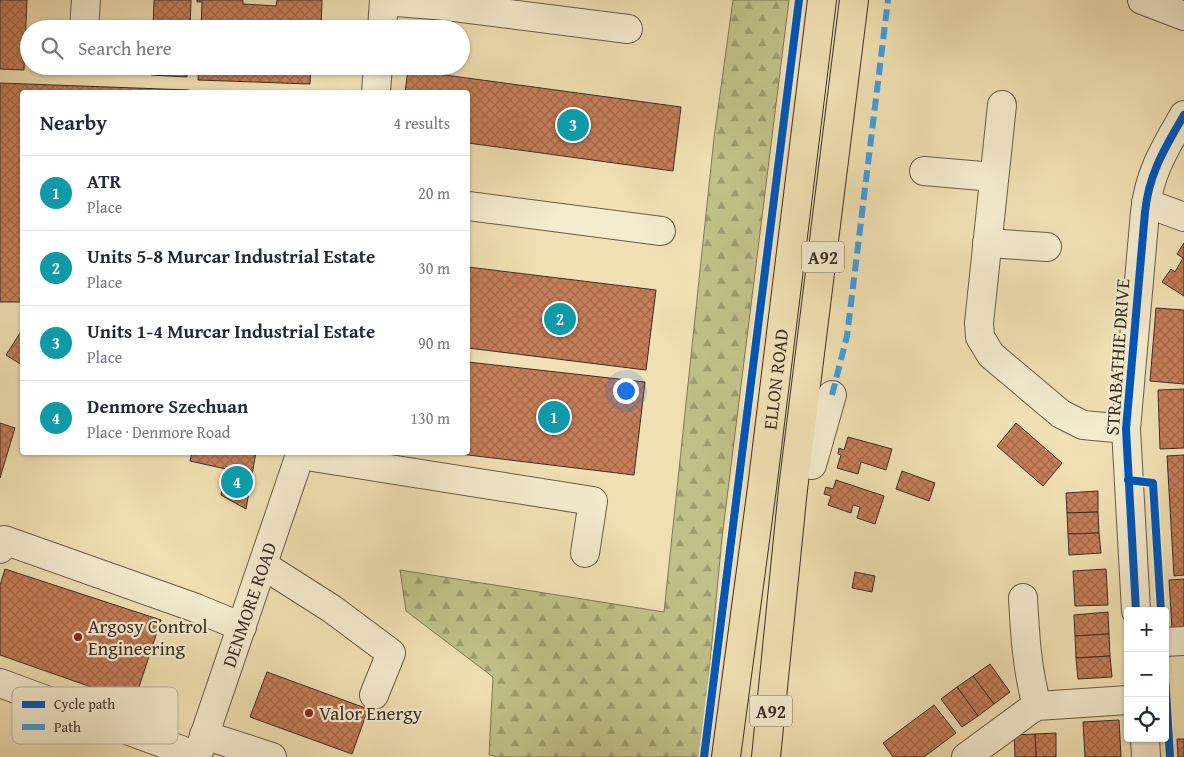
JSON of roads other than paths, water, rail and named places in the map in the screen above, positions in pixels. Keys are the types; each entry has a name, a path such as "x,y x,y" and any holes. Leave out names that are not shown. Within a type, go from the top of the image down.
{"main road":[{"name":"ELLON ROAD","path":"726,757 763,478 822,0"},
{"name":"ELLON ROAD","path":"766,757 793,489 854,0"}],"street":[{"path":"85,20 86,0"},
{"path":"1142,0 1184,16"},
{"path":"383,20 384,1 446,6 628,29"},
{"path":"376,90 377,75"},
{"path":"1002,104 979,323 980,337 991,355 1061,414 1071,420 1090,426 1126,429"},
{"name":"STRABATHIE DRIVE","path":"1136,607 1126,429 1146,203 1153,173 1184,115"},
{"path":"924,171 994,177"},
{"path":"1146,203 1184,217"},
{"path":"470,206 661,231"},
{"path":"988,243 1047,247"},
{"path":"812,466 832,395"},
{"name":"DENMORE ROAD","path":"200,749 301,455"},
{"path":"307,455 593,501 585,553"},
{"path":"0,549 4,540 192,618 242,628"},
{"path":"263,564 332,609 391,653 374,695"},
{"path":"1023,598 1027,659 1030,682 1037,706"},
{"path":"1169,642 1184,641"},
{"path":"0,683 12,687"},
{"path":"966,757 1037,706 1124,700"},
{"path":"178,742 200,749 272,757"},
{"path":"1145,742 1146,757"}],"place":[{"name":"Units 1-4 Murcar Industrial Estate","path":"573,125"},
{"name":"Units 5-8 Murcar Industrial Estate","path":"560,319"},
{"name":"ATR","path":"554,417"},
{"name":"Denmore Szechuan","path":"237,482"},
{"name":"Argosy Control Engineering","path":"78,637"},
{"name":"Valor Energy","path":"309,713"}]}
